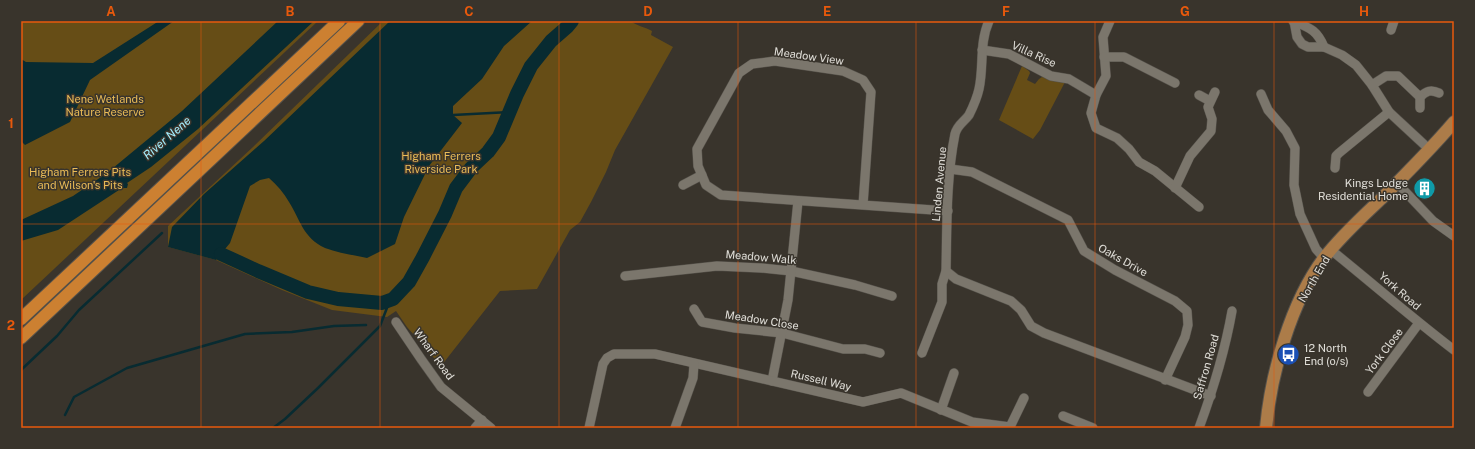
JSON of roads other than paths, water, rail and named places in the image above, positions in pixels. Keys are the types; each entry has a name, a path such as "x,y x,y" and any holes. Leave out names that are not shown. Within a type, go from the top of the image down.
{"highway":[{"path":"21,319 339,21"},
{"path":"21,338 358,21"}],"main road":[{"name":"North End","path":"1266,428 1270,399 1282,349 1308,284 1328,254 1346,232 1430,150 1454,122"}],"street":[{"name":"Linden Avenue","path":"922,353 942,302 942,284 946,270 950,169 955,132 960,123 968,116 975,103 979,89 984,37 990,21"},
{"path":"1110,21 1103,37 1106,76 1096,95 1091,113 1096,128 1117,138 1129,149 1139,162 1155,171 1199,207"},
{"path":"1294,21 1313,30 1320,38 1324,47"},
{"path":"1294,21 1297,37 1302,44 1308,47 1324,47 1342,55 1356,65 1372,85 1388,112 1430,150"},
{"name":"Villa Rise","path":"982,50 1009,54 1051,76 1069,79 1096,95"},
{"path":"1104,57 1124,57 1175,83"},
{"name":"Meadow View","path":"863,205 872,92 864,80 843,71 775,61 752,64 739,72 697,149 698,166 706,184 721,195 948,211"},
{"path":"1372,85 1386,76 1398,76 1420,97"},
{"path":"1420,108 1420,97 1425,92 1431,91 1439,93"},
{"path":"1175,188 1190,156 1211,131 1212,119 1208,107 1215,92"},
{"name":"York Road","path":"1261,94 1268,110 1286,131 1295,148 1294,185 1300,214 1316,249 1358,271 1419,323 1454,350"},
{"path":"1199,95 1210,101"},
{"path":"1334,168 1338,153 1388,112"},
{"name":"Oaks Drive","path":"950,169 972,172 1068,220 1084,251 1115,270 1175,301 1187,311 1188,325 1185,337 1165,380"},
{"path":"683,185 702,175"},
{"path":"1397,183 1434,221 1454,236"},
{"path":"772,381 788,300 798,201"},
{"name":"Meadow Walk","path":"625,276 717,266 791,271 855,285 892,296"},
{"path":"946,270 956,280 1011,301 1021,310 1031,326 1044,333 1165,380 1211,396"},
{"name":"Meadow Close","path":"694,309 702,322 735,328 782,333 843,348 865,349 880,353"},
{"name":"Saffron Road","path":"1199,428 1211,396 1232,311"},
{"name":"Wharf Road","path":"396,322 441,387 491,428"},
{"name":"York Close","path":"1368,392 1419,323"},
{"name":"Russell Way","path":"589,428 603,364 607,358 614,354 655,354 863,402 901,393 972,422 1010,427 1024,398"},
{"path":"675,428 693,378 694,364"},
{"path":"941,410 954,373"},
{"path":"1063,416 1093,428"},
{"path":"475,428 482,420"}],"water":[{"path":"159,21 174,21 90,80 70,122 25,145 21,141 21,59 26,62 93,63"},
{"name":"River Nene","path":"278,21 314,21 198,129 151,167 127,183 127,188 122,188 58,230 21,241 21,220 73,196 107,173 182,111"},
{"path":"390,21 532,21 504,46 482,79 453,106 453,115 462,123 429,166 404,217 395,244 367,258 325,248 307,234 285,195 269,178 260,180 250,186 230,243 216,260 168,247 172,227 204,194 264,141"}],"waterway":[{"path":"221,254 308,292 338,299 382,303 393,299 409,282 445,214 456,188 471,168 488,152 499,137 517,94 531,66 551,41 572,21"},
{"path":"453,115 511,112"},
{"path":"21,370 57,336 79,310 162,233"},
{"path":"273,428 285,419 318,388 380,326 390,300"},
{"path":"65,415 74,397 127,368 245,334 292,332 334,326 366,325"}],"place":[{"name":"Kings Lodge Residential Home","path":"1424,189"},
{"name":"12 North End (o/s)","path":"1288,354"}],"park label":[{"name":"Nene Wetlands Nature Reserve","path":"105,105"},
{"name":"Higham Ferrers Riverside Park","path":"441,162"},
{"name":"Higham Ferrers Pits and Wilson's Pits","path":"80,178"}]}
